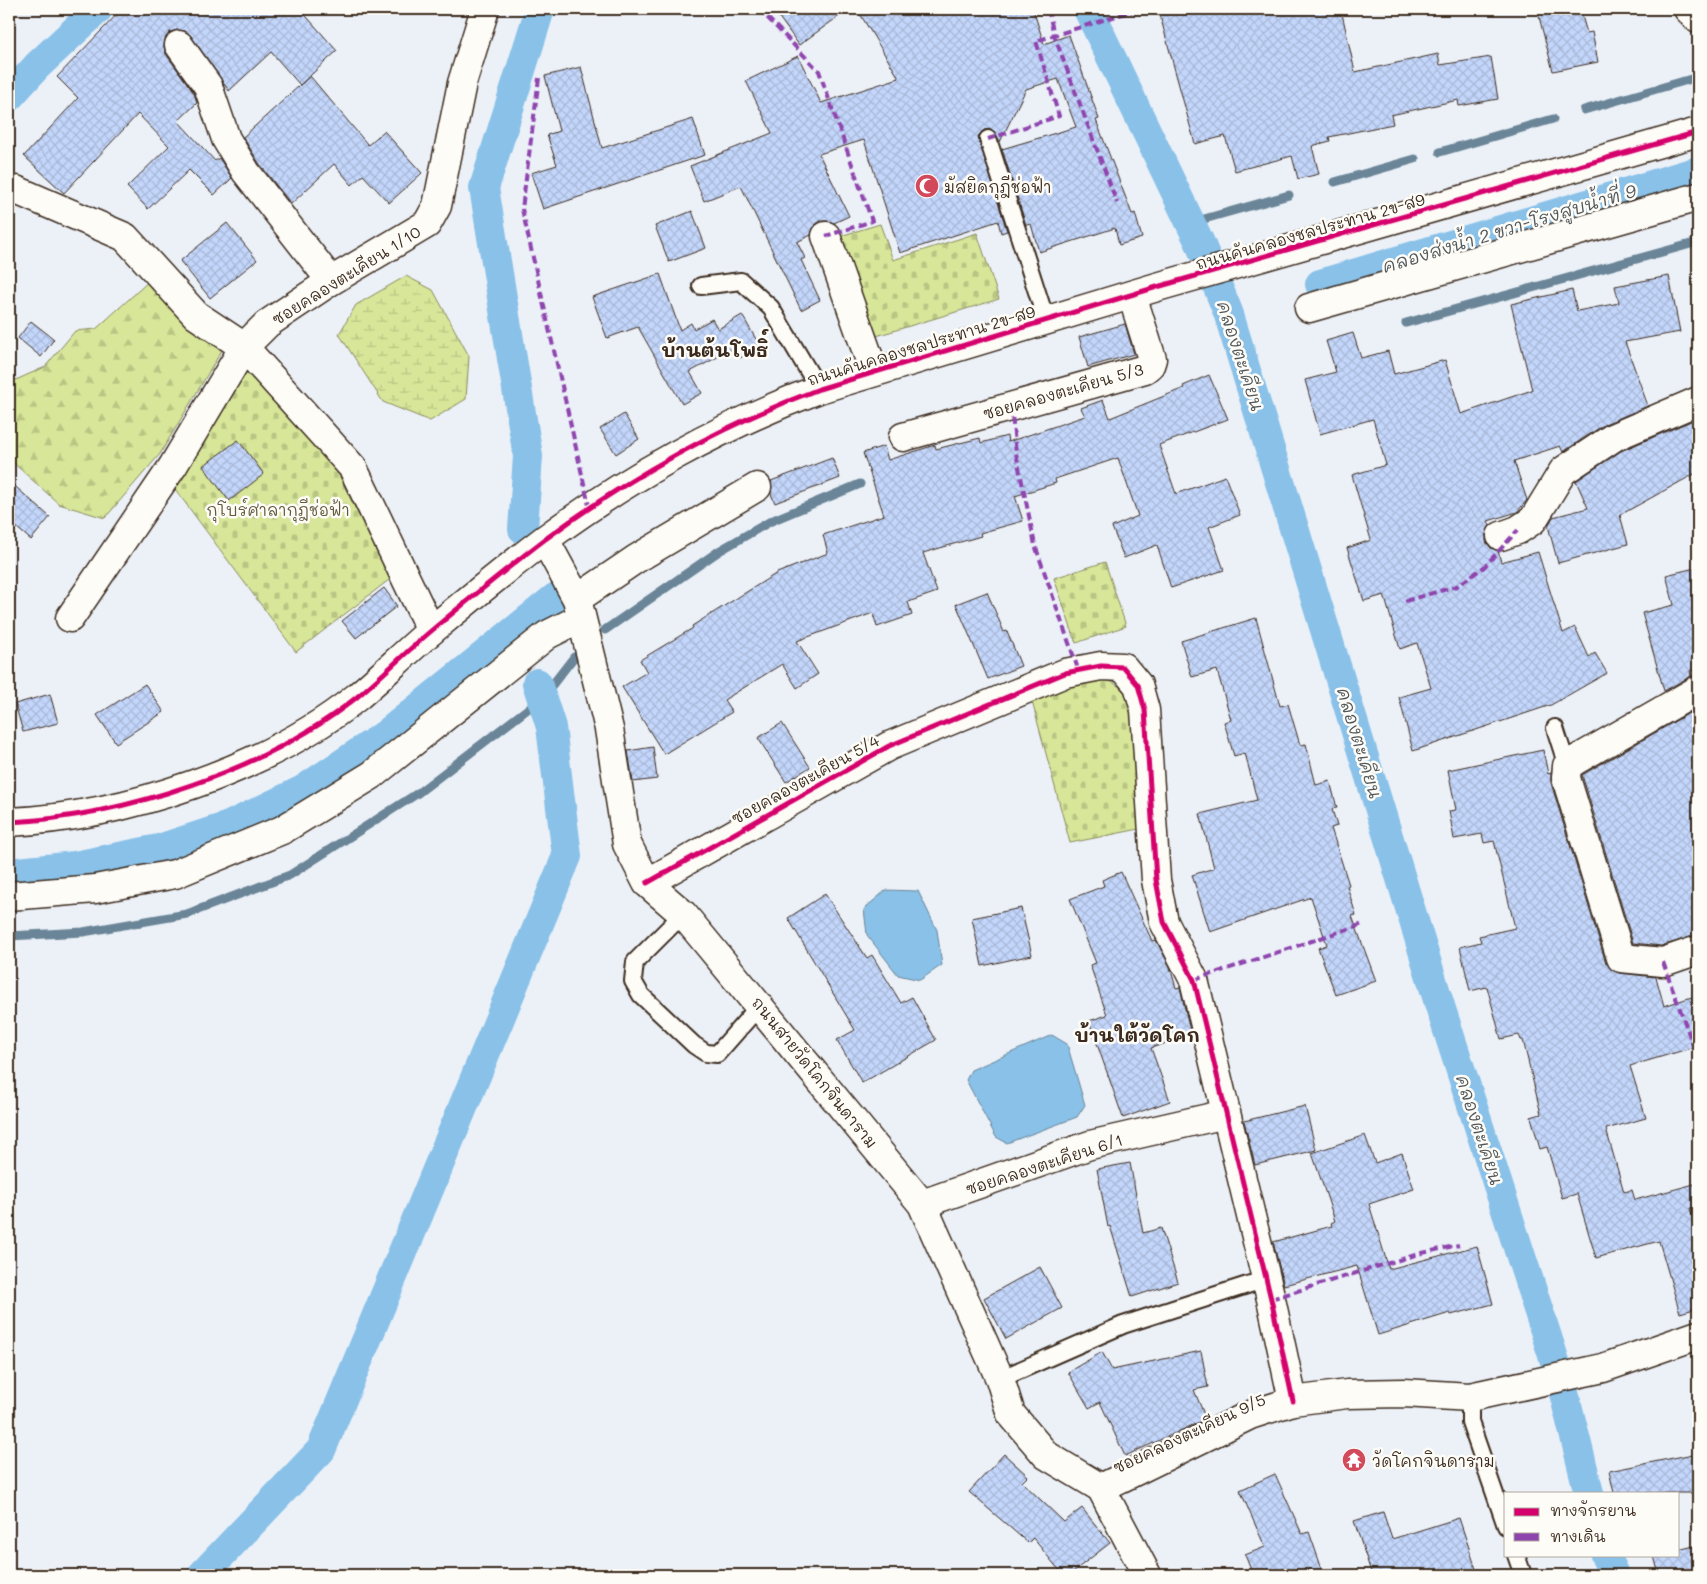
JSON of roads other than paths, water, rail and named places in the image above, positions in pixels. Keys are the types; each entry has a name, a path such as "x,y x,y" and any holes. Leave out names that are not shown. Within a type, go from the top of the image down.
{"street":[{"name":"ซอยคลองตะเคียน 1/10","path":"70,618 173,466 244,347 267,324 331,281 427,224 437,206 462,83 485,9"},
{"path":"1688,9 1698,19"},
{"path":"179,45 208,86 226,139 246,172 331,281"},
{"name":"ถนนคันคลองชลประทาน 2ข-ส9","path":"9,822 66,816 146,799 210,778 281,749 356,698 431,631 545,540 658,463 721,430 819,389 1145,291 1698,132"},
{"path":"9,190 16,190 125,237 196,315 244,347 353,468 431,631"},
{"path":"1309,308 1698,197"},
{"path":"826,236 874,372"},
{"name":"ซอยคลองตะเคียน 5/3","path":"904,437 1145,369 1150,365 1152,359 1145,291"},
{"path":"1501,536 1518,530 1534,520 1563,471 1614,437 1698,400"},
{"path":"9,896 95,889 174,874 282,830 372,775 547,635 636,559 757,487"},
{"name":"ถนนสายวัดโคกจินดาราม","path":"545,540 579,608 608,729 627,844 647,883 683,914 760,1005 922,1204 1000,1379 1012,1414 1046,1455 1101,1488"},
{"name":"ซอยคลองตะเคียน 5/4","path":"647,883 889,746 1064,673 1101,666 1123,667 1138,685 1145,710 1156,880 1164,922 1194,980 1226,1114"},
{"path":"1698,690 1567,766 1566,778 1622,958 1663,962 1698,950"},
{"path":"1226,1114 1293,1401"},
{"name":"ซอยคลองตะเคียน 6/1","path":"922,1204 1090,1145 1226,1114"},
{"name":"ซอยคลองตะเคียน 9/5","path":"1101,1488 1250,1415 1293,1401 1357,1394 1404,1393 1470,1397 1603,1368 1698,1335"},
{"path":"1101,1488 1147,1575"}],"lane":[{"path":"988,139 1046,320"},
{"path":"701,286 741,281 771,308 819,389"},
{"path":"1556,728 1567,766"},
{"path":"683,914 635,962 633,981 641,995 694,1045 706,1053 717,1054 760,1005"},
{"path":"1000,1379 1123,1325 1266,1279"},
{"path":"1470,1397 1470,1422 1504,1520"},
{"path":"1516,1556 1523,1575"}],"water":[{"path":"886,890 918,891 937,930 942,965 920,980 898,975 867,935 864,909"},
{"path":"1052,1035 1067,1044 1085,1105 1077,1117 1007,1143 996,1137 966,1080 971,1070"}],"waterway":[{"path":"9,97 37,66 98,9"},
{"path":"523,529 528,456 484,188 540,9"},
{"name":"คลองตะเคียน","path":"1088,9 1200,243 1228,312 1439,1003 1560,1377 1589,1492"},
{"path":"1584,110 1698,77"},
{"path":"1440,152 1553,119"},
{"path":"1335,182 1415,159"},
{"name":"คลองส่งน้ำ 2 ขวา-โรงสูบน้ำที่ 9","path":"1320,284 1698,171"},
{"path":"1190,223 1289,195"},
{"path":"1406,323 1698,242"},
{"path":"605,630 719,551 771,521 860,484"},
{"name":"คลองส่งน้ำ 2 ขวา-โรงสูบน้ำที่ 9","path":"9,873 75,866 159,849 229,826 303,790 385,735 555,598"},
{"path":"9,936 83,932 187,914 290,875 418,793 542,698 574,657"},
{"path":"202,1575 321,1450 567,856 551,727 537,683"},
{"name":"คลองตะเคียน","path":"1605,1556 1614,1575"}],"place":[{"name":"มัสยิดกุฎีช่อฟ้า","path":"927,186"},
{"name":"วัดโคกจินดาราม","path":"1354,1460"}],"district":[{"name":"บ้านต้นโพธิ์","path":"715,349"},
{"name":"บ้านใต้วัดโคก","path":"1137,1034"}],"park label":[{"name":"กุโบร์ศาลากุฎีช่อฟ้า","path":"278,509"}]}
